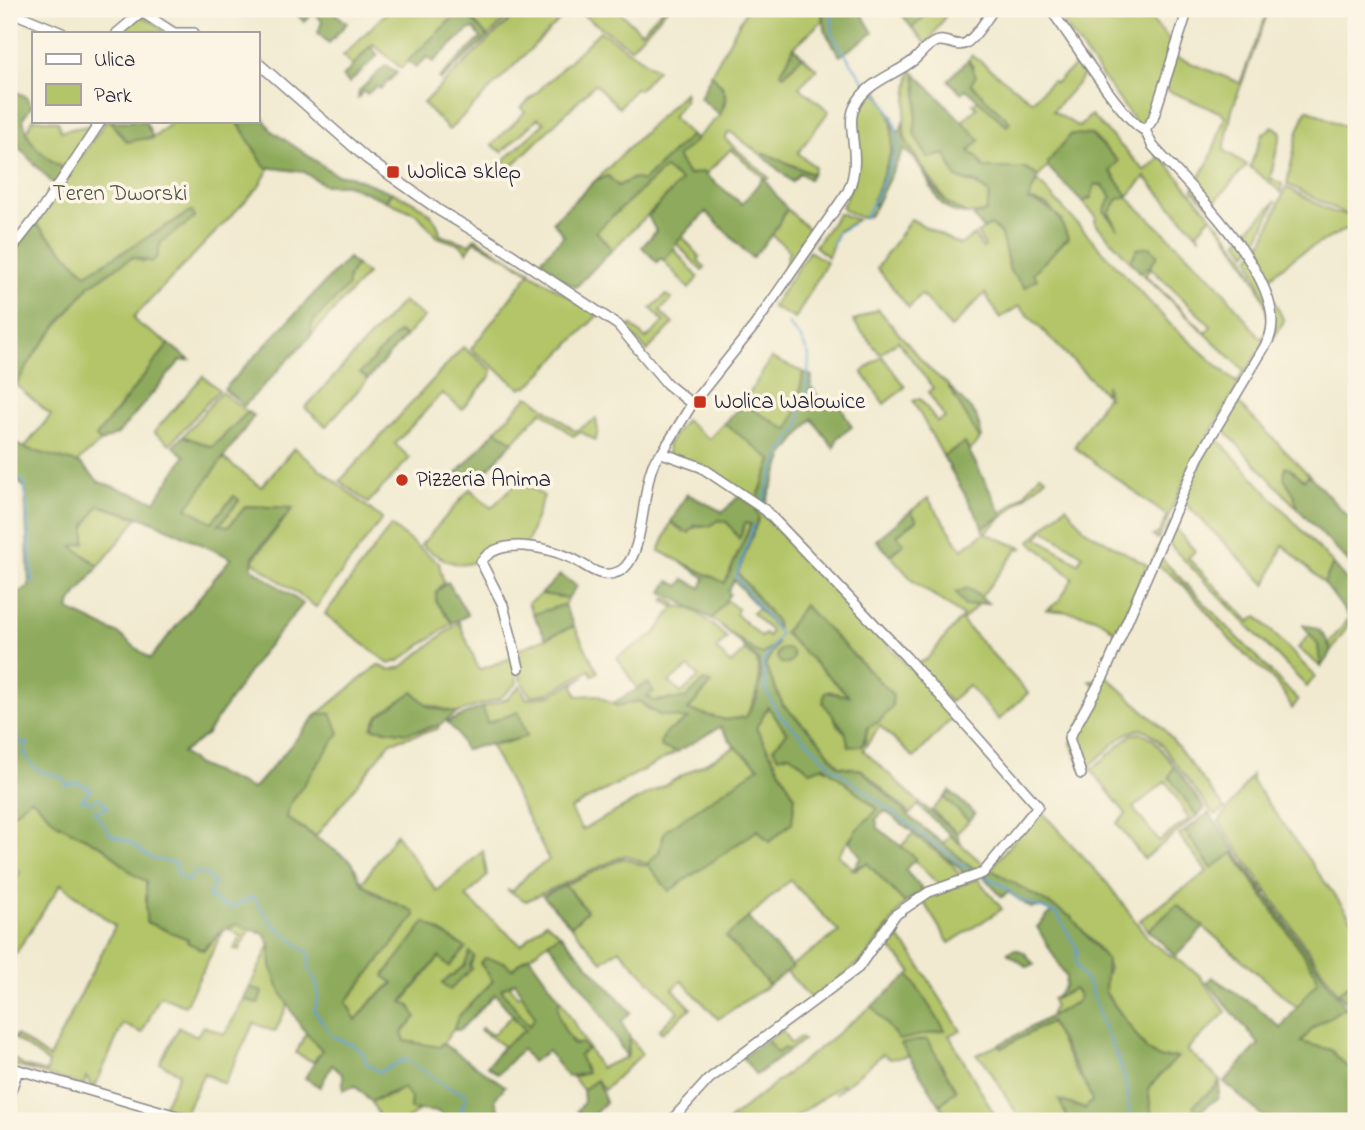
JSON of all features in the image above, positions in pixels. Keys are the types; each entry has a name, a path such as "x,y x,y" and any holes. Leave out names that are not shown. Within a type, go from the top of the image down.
{"street":[{"path":"519,668 503,605 481,562 492,551 505,546 551,552 601,575 621,571 628,563 643,519 650,471 656,456 662,453 692,404 755,325 848,191 857,159 852,117 860,97 934,42 958,45 967,42 994,9"},
{"path":"1050,9 1111,95 1137,126 1145,131 1152,145 1248,258 1267,297 1272,326 1268,341 1198,458 1104,675 1074,726 1069,738 1081,774"},
{"path":"1145,131 1153,119 1188,9"},
{"path":"118,32 144,10 174,32"},
{"path":"9,11 60,32"},
{"path":"259,64 366,158 440,211 496,244 618,324 667,384 692,404"},
{"path":"9,252 39,214 100,122"},
{"path":"662,453 701,467 765,510 906,657 1038,806 983,873 929,892 895,915 858,968 709,1079 671,1121"},
{"path":"9,1096 14,1068 194,1121"}],"green space":[{"path":"292,9 330,9 347,23 329,43 318,33 322,21 314,13 304,22"},
{"path":"383,9 462,9 401,68 373,44 353,66 343,56 386,13"},
{"path":"462,9 516,9 488,37"},
{"path":"462,9 488,37 441,80 439,78 481,38 474,29 468,30 433,62 427,57 416,68 408,61"},
{"path":"521,9 570,10 449,130 423,103"},
{"path":"620,9 641,32 663,9 667,9 631,48 577,11"},
{"path":"747,9 818,9 822,12 822,21 794,47 781,73 784,75 802,56 817,69 799,87 829,111 798,153 815,167 812,174 765,153 763,156 729,131 725,139 769,178 766,180 731,149 706,174 702,172 688,175 677,157 720,115 727,99 722,86 711,74"},
{"path":"818,9 859,9 873,33 840,56 826,33 822,12"},
{"path":"898,9 927,9 929,12 912,28"},
{"path":"932,9 948,9 927,45 912,28"},
{"path":"1053,9 1141,9 1173,43 1152,117 1143,126 1136,123"},
{"path":"1269,9 1232,110 1224,150 1247,165 1210,207 1193,189 1210,159 1225,117 1222,113 1166,90 1174,56 1240,83"},
{"path":"141,16 168,31 144,32 120,32"},
{"path":"600,31 657,70 639,90 635,88 619,108 595,84 511,167 504,160 544,123 538,118 502,152 492,145 525,112 521,108"},
{"path":"370,46 378,55 349,83 343,77"},
{"path":"794,47 802,56 784,75 781,73"},
{"path":"972,55 1032,101 1052,81 1056,83 1082,59 1090,69 1053,111 1079,127 1091,115 1145,171 1159,158 1138,129 1244,255 1260,290 1230,241 1211,216 1197,232 1200,238 1145,177 1128,196 1110,170 1118,161 1109,153 1049,162 1048,167 1038,177 1026,168 984,169 978,158 968,151 979,140 961,122 977,108 973,104 978,100 1006,125 971,84 973,66 968,60"},
{"path":"968,60 976,76 971,84 1010,122 1007,126 966,89 961,93 948,80"},
{"path":"386,65 397,73 380,89 377,86 367,94 364,91 358,98 359,91"},
{"path":"911,69 917,90 914,134 933,157 946,154 959,178 990,194 986,212 966,214 947,203 907,144 903,129"},
{"path":"711,74 724,93 720,115 700,98"},
{"path":"916,74 980,140 969,151 978,158 984,168 1026,168 1038,177 1028,200 1049,209 1062,223 1068,238 1033,273 1037,279 1025,288 1010,271 1001,234 991,225 983,229 973,216 986,212 990,194 977,183 956,178 946,154 928,158 914,134 918,100"},
{"path":"875,86 890,116 892,142 873,200 875,207 869,216 861,218 844,210 842,206 853,184 854,111"},
{"path":"9,88 25,96 32,106 23,118 28,136 44,155 66,171 55,186 9,137"},
{"path":"685,92 684,101 672,117 691,135 642,182 634,178 618,186 608,176 596,180"},
{"path":"1307,109 1356,132 1356,213 1345,214 1287,184 1298,131"},
{"path":"259,112 272,131 335,174 350,176 391,192 386,201 348,185 324,185 304,172 265,167 238,122 259,122"},
{"path":"892,115 896,131 900,131 904,119 904,137 935,189 947,203 966,214 954,212 944,206 919,165 903,150 875,207 873,200 892,151"},
{"path":"32,121 58,122 61,131 98,124 66,171 43,155 25,136"},
{"name":"Teren Dworski","path":"105,122 111,122 122,137 152,139 173,122 238,122 265,167 269,169 258,188 134,317 137,323 169,344 96,437 101,442 76,463 24,448 51,415 16,385 36,352 90,285 133,257 143,262 157,257 160,242 195,218 191,211 86,274 35,223"},
{"path":"111,122 146,122 153,137 127,142"},
{"path":"1273,126 1281,132 1270,179 1282,184 1281,192 1250,167 1262,135"},
{"path":"1071,134 1092,135 1118,161 1110,171 1128,196 1118,199 1109,213 1118,229 1104,210 1112,197 1103,186 1095,184 1091,198 1082,202 1048,167 1048,162"},
{"path":"691,135 696,140 677,157 688,175 702,172 742,204 763,178 787,209 772,235 752,258 706,212 682,236 664,261 661,258 657,262 642,247 656,231 648,216 681,181 665,168 596,231 612,250 576,287 536,265 564,236 553,221 596,180 608,176 618,186 634,178 643,181"},
{"path":"764,153 812,174 809,179 800,173 792,182 763,156"},
{"path":"665,168 682,181 612,250 596,231"},
{"path":"1037,180 1170,324 1237,383 1244,370 1140,272 1150,266 1157,255 1138,249 1130,261 1095,223 1096,216 1082,202 1091,198 1095,184 1103,186 1112,197 1104,211 1117,228 1109,213 1118,199 1127,197 1217,283 1261,339 1267,327 1267,312 1263,296 1267,306 1269,334 1194,460 1158,539 1153,536 1160,532 1167,516 1074,447 1106,397 1108,398 1106,385 1105,394 1019,306 1000,318 985,293 951,328 921,294 909,308 877,268 911,219 960,245 974,235 983,248 985,246 977,233 991,225 1001,234 1010,271 1025,288 1062,220 1047,205 1028,200","holes":["1151,268 1211,326 1206,333 1145,275"]},
{"path":"1286,187 1334,213 1356,216 1356,224 1297,255 1269,278 1272,297 1284,321 1271,342 1274,326 1250,258 1264,239"},
{"path":"391,192 415,203 429,214 435,220 440,235 469,244 475,238 508,259 475,241 467,252 461,245 437,237 417,214 386,201"},
{"path":"1276,201 1259,237 1247,253 1238,240"},
{"path":"787,209 815,235 775,292 772,290 785,267 789,250 772,235"},
{"path":"192,211 195,218 161,242 157,257 152,262 133,257 90,285 36,352 16,385 9,364 9,257 35,223 86,274"},
{"path":"839,213 857,220 838,231 828,257 815,246"},
{"path":"682,236 700,257 698,260 705,268 702,271 676,243"},
{"path":"1149,247 1158,255 1150,266 1140,272 1130,261 1137,249"},
{"path":"673,248 698,277 689,289 664,261"},
{"path":"809,251 827,262 795,319 772,307"},
{"path":"348,258 356,265 348,278 348,286 312,323 310,337 244,406 224,389"},
{"path":"356,265 367,274 310,337 312,323 347,286 348,278"},
{"path":"530,272 598,315 529,386 520,388 471,349"},
{"path":"666,295 672,299 660,311 673,324 647,351 627,329 631,325 646,339 664,322 651,308"},
{"path":"403,301 424,317 405,337 399,332 361,373 368,379 326,426 305,408"},
{"path":"878,309 929,369 947,384 980,439 969,452 964,443 943,456 913,401 920,398 937,422 945,418 928,392 933,388 898,341 880,354 853,321"},
{"path":"399,332 405,337 368,379 360,373"},
{"path":"169,344 190,360 180,361 118,434 101,442 96,437"},
{"path":"463,347 492,370 491,376 462,409 442,393 395,444 410,458 368,503 340,481"},
{"path":"882,356 905,387 884,404 862,372"},
{"path":"771,358 803,372 798,407 788,431 743,404"},
{"path":"803,372 812,376 811,386 824,406 837,400 852,427 838,437 834,448 812,419 784,455 765,505 757,499 772,460 724,423 743,404 788,430 798,407"},
{"path":"203,376 219,390 170,444 154,432"},
{"path":"947,384 976,415 982,437 980,439"},
{"path":"221,392 248,412 212,448 183,436"},
{"path":"527,397 531,397 575,431 596,419 598,432 595,440 581,432 573,436 542,411 513,442 496,430"},
{"path":"1236,401 1309,475 1304,480 1295,473 1294,494 1298,509 1219,425"},
{"path":"248,412 254,416 187,508 212,522 234,496 239,500 219,525 229,526 246,506 293,508 253,556 252,568 303,604 262,653 206,735 182,753 198,765 253,789 317,715 331,713 339,733 289,806 287,818 352,862 362,883 377,895 413,911 415,916 346,1002 356,1020 371,1002 394,983 384,976 425,922 466,948 449,967 439,957 402,1002 410,1006 416,1017 402,1033 405,1041 440,1047 442,1043 505,1086 495,1099 502,1121 446,1121 439,1112 410,1109 411,1098 403,1088 371,1101 355,1086 343,1090 343,1075 332,1065 320,1087 305,1078 322,1050 301,1027 278,987 271,966 270,944 264,934 237,924 222,930 202,950 187,942 188,939 146,922 146,881 133,874 105,848 58,824 31,798 9,817 9,598 29,586 25,488 9,473 9,440 24,448 81,464 99,482 155,501 185,456 173,446 183,436 212,447","holes":["99,505 152,521 231,558 150,659 119,634 69,610 71,602 99,566 72,546 85,543 85,527"]},
{"path":"685,420 709,439 724,423 772,460 757,499 669,455 667,445"},
{"path":"496,430 513,442 475,483 465,479 458,482 453,478"},
{"path":"1214,435 1333,564 1324,583 1283,545 1266,585 1180,498"},
{"path":"965,443 1003,516 983,527 943,456"},
{"path":"294,448 382,519 316,607 252,561 293,508 246,506 229,526 219,526 239,501 233,497 212,522 186,508 223,458 261,487"},
{"path":"1285,467 1304,480 1309,475 1356,525 1356,570 1298,509 1294,494 1284,478"},
{"path":"1040,474 1046,478 985,533 1022,548 1017,550 981,597 968,588 965,606 978,605 962,621 1028,693 999,720 968,685 950,702 916,665 927,659 963,616 913,581 890,555 904,544 896,535 917,520 911,511 928,498 962,549 984,533 983,527 1003,516 1002,513 1024,495"},
{"path":"519,481 544,496 526,546 509,546 477,561 456,564 421,545 470,489 491,508"},
{"path":"687,494 723,512 740,495 757,508 759,517 738,573 776,621 777,630 734,580 728,591 730,594 712,619 662,592 669,581 680,586 684,579 701,588 705,578 681,562 725,583 751,524 745,523 739,539 727,522 718,520 710,526 695,525 689,533 671,522"},
{"path":"98,505 138,518 99,566 72,546 85,543 85,527"},
{"path":"1066,506 1085,530 1147,565 1117,636 1111,628 1095,618 1047,610 1058,602 1073,578 1030,541","holes":["1044,530 1083,555 1078,563 1038,538"]},
{"path":"757,508 955,715 914,758 880,726 863,750 920,803 910,814 862,770 839,766 816,737 783,705 765,665 777,642 763,654 757,653 712,619 721,602 724,604 726,600 738,609 736,614 761,637 765,634 768,637 771,631 752,613 758,608 776,629 776,621 738,573 759,517","holes":["804,606 873,676 873,723 868,727 865,743 842,730 831,710 829,691 850,697 784,633"]},
{"path":"911,511 917,520 897,535 904,543 890,555 876,540"},
{"path":"718,520 726,522 741,536 745,523 751,523 725,584 659,551 671,522 684,533"},
{"path":"1170,522 1195,551 1188,558 1250,622 1257,616 1315,676 1307,687 1165,540 1159,556 1298,700 1292,709 1282,690 1233,643 1186,588 1152,562"},
{"path":"391,526 439,563 444,584 440,586 436,601 452,623 399,661 389,664 325,614"},
{"path":"1333,564 1356,591 1356,604 1347,614 1324,583"},
{"path":"560,575 577,586 568,598 541,594"},
{"path":"448,582 468,615 452,623 436,601 436,592"},
{"path":"968,588 988,603 965,606 956,592"},
{"path":"541,594 568,598 564,605 533,614 528,603"},
{"path":"666,598 676,604 675,607 696,612 727,638 716,649 731,664 745,650 757,660 758,690 746,717 726,720 687,710 711,683 704,681 686,698 654,701 647,696 648,683 637,689 617,657 655,634 674,607 664,601","holes":["689,667 699,677 681,693 669,682"]},
{"path":"1356,604 1356,613 1331,652 1329,643 1349,618 1347,614"},
{"path":"564,605 574,626 546,638 533,614"},
{"path":"804,605 893,695 892,707 879,722 868,727 862,746 849,747 845,731 823,703 825,692 849,696 784,633"},
{"path":"459,622 479,670 514,657 517,683 500,698 457,713 423,703 378,715 372,728 420,731 439,725 438,729 391,742 316,836 287,818 288,806 306,779 331,713 317,715 378,665 389,670 402,667"},
{"path":"1303,625 1318,630 1327,641 1331,652 1321,667 1318,645"},
{"path":"574,626 598,672 592,675 590,670 549,693 530,696 521,681 515,651"},
{"path":"724,628 757,653 763,654 778,642 765,665 783,705 816,737 839,766 862,770 910,817 976,873 965,877 959,867 885,811 876,819 878,828 916,858 905,870 924,891 905,903 867,863 853,869 861,857 850,842 855,831 878,809 824,766 810,771 790,754 778,757 773,748 787,733 768,707 756,728 795,797 792,823 769,842 758,830 669,891 647,864 659,852 665,831 759,767 735,747 720,727 677,752 663,748 660,744 665,733 688,719 659,715 639,701 616,706 613,703 648,683 654,692 647,696 654,701 686,698 704,681 712,683 688,710 726,720 746,717 757,698 761,678 758,660"},
{"path":"1310,634 1318,645 1321,667 1298,648"},
{"path":"782,648 788,648 793,656 791,662 782,664 777,659 777,653"},
{"path":"1105,675 1164,729 1225,809 1216,815 1211,811 1157,739 1146,730 1137,730 1121,738 1083,770 1071,743"},
{"path":"585,676 573,685 577,696 597,695 616,706 639,701 650,711 690,719 665,733 661,744 663,748 677,752 570,809 582,830 735,747 760,767 665,831 659,852 669,891 758,829 795,797 755,728 768,707 787,733 790,754 834,772 878,810 856,831 838,855 855,870 867,863 905,903 865,958 813,1001 787,972 792,965 839,932 790,880 727,937 769,985 718,1019 682,981 673,989 691,1008 662,1033 659,1030 678,1011 619,949 602,962 571,926 587,911 565,885 624,858 645,866 647,864 625,855 526,901 507,890 513,891 529,873 549,860 490,744 502,744 527,736 518,712 487,723 483,707 507,699 520,686 527,699 551,695"},
{"path":"413,692 429,707 457,713 439,725 407,733 372,728 379,715"},
{"path":"483,707 487,723 518,712 527,736 465,750 457,733 447,722"},
{"path":"1143,733 1153,739 1174,766 1170,777 1197,816 1144,859 1117,823 1126,814 1091,770 1132,734","holes":["1166,781 1189,819 1159,841 1133,808"]},
{"path":"1174,766 1205,809 1197,816 1169,777"},
{"path":"1252,775 1252,781 1356,925 1356,979 1338,993 1219,822"},
{"path":"950,791 975,814 969,821 944,798"},
{"path":"30,797 58,824 105,848 133,874 146,881 146,922 188,939 187,942 204,950 224,929 185,1006 160,996 142,1033 123,1024 94,1089 86,1077 84,1086 9,1064 13,1058 24,1066 47,1072 49,1063 14,1038 16,1035 49,1058 115,926 61,884 12,959 9,957 9,892 20,872 16,869 9,882 9,817"},
{"path":"944,798 969,821 957,833 932,810"},
{"path":"920,803 957,833 961,844 918,806"},
{"path":"1040,810 1107,883 1151,942 1198,974 1226,1012 1187,1050 1220,1080 1213,1091 1194,1106 1197,1113 1193,1121 1156,1121 1151,1114 1148,1107 1148,1090 1159,1058 1147,1050 1105,992 1103,984 1109,968 1098,948 1071,917 990,869"},
{"path":"1209,813 1345,1007 1314,1027 1301,1042 1331,1050 1347,1067 1356,1068 1356,1121 1268,1121 1224,1082 1259,1044 1207,982 1212,977 1257,1007 1281,1028 1317,981 1316,973 1234,853 1212,868 1185,831"},
{"path":"1185,831 1211,868 1233,853 1316,973 1318,981 1299,1009 1178,905 1148,930 1140,920 1207,872 1179,835"},
{"path":"396,834 437,891 483,851 487,876 466,897 521,945 546,922 560,934 512,969 496,961 481,963 493,981 459,1016 440,1048 405,1041 402,1033 410,1007 402,1003 439,957 466,948 426,923 384,975 394,982 370,1002 356,1021 346,1002 415,916 362,883"},
{"path":"912,834 951,863 961,877 939,885 901,847"},
{"path":"950,835 987,867 976,873 942,845"},
{"path":"990,869 1071,917 1107,960 1105,992 1147,1050 1159,1058 1178,1057 1148,1088 1152,1117 1156,1121 1069,1121 1059,1100 1085,1109 1092,1101 1050,1022 1001,1048 1000,1044 1077,1002 1080,996 1074,989 1055,999 1065,986 1066,977 1037,927 1051,912 1041,907 1031,908 1008,892 1002,897 984,877"},
{"path":"978,879 1002,909 949,943 921,898"},
{"path":"565,885 587,911 571,926 543,896"},
{"path":"1177,905 1204,927 1176,956 1148,930"},
{"path":"748,918 793,967 769,985 726,937"},
{"path":"238,924 250,928 239,950 234,949 241,936 227,928"},
{"path":"889,926 913,955 961,1031 949,1035 998,1121 951,1121 940,1105 945,1100 902,1044 908,1056 890,1059 883,1054 835,1094 844,1086 842,1084 790,1121 728,1121 872,1006 899,1040 944,1029 909,975 912,972 882,939"},
{"path":"560,934 631,1012 621,1022 630,1037 627,1057 591,998 548,942"},
{"path":"270,944 274,968 288,1005 275,1032 254,1023 224,1084 204,1073 185,1113 163,1108 179,1073 160,1063 179,1027 197,1036 203,1026 225,1034 244,999 258,1004 262,992 250,987"},
{"path":"1015,949 1024,952 1034,965 1027,967 1007,953"},
{"path":"470,952 474,956 470,966 472,968 450,990 442,983 464,966"},
{"path":"529,956 560,999 559,1016 573,1045 582,1043 587,1050 579,1055 587,1073 567,1077 548,1051 532,1062 522,1049 498,1074 487,1066 502,1048 525,1030 495,994 460,1030 453,1030 459,1016 493,981 480,963 485,958 504,962 512,969","holes":["515,982 535,1017 529,1026 501,989"]},
{"path":"909,975 945,1030 899,1040 872,1006"},
{"path":"1356,979 1356,1012 1355,1013 1338,993"},
{"path":"509,984 517,996 522,994 536,1017 529,1027 501,989"},
{"path":"250,987 262,992 258,1004 244,999"},
{"path":"1074,989 1080,996 1077,1002 1050,1016 1054,1006 1052,999"},
{"path":"560,999 600,1068 627,1057 630,1037 642,1054 604,1090 597,1080 583,1090 573,1077 587,1073 578,1055 586,1050 568,1036 560,1022"},
{"path":"1345,1007 1356,1019 1356,1068 1347,1067 1331,1050 1300,1042 1314,1027"},
{"path":"512,1016 525,1030 506,1048 480,1030 482,1028 492,1035"},
{"path":"1050,1022 1076,1072 1088,1087 1092,1101 1085,1109 1060,1101 1069,1121 1035,1121 1024,1115 1019,1117 984,1061 976,1055 1000,1044 1002,1048"},
{"path":"782,1030 791,1044 800,1037 803,1040 790,1050 784,1049 777,1053 767,1040"},
{"path":"306,1033 322,1050 313,1062 296,1053"},
{"path":"927,1039 956,1090 940,1105 901,1044"},
{"path":"767,1040 777,1053 784,1048 790,1050 756,1075 742,1057"},
{"path":"597,1080 606,1102 587,1121 577,1111 584,1102 583,1090"},
{"path":"1220,1083 1218,1098 1197,1113 1193,1106"},
{"path":"403,1088 411,1098 410,1108 419,1110 406,1121 382,1121 371,1101 392,1095"},
{"path":"871,1108 878,1121 847,1121"}],"waterway":[{"path":"832,9 832,35 866,84"},
{"path":"1335,11 1356,18"},
{"path":"864,218 884,180 898,141 890,114 874,91"},
{"path":"832,246 837,233 852,224"},
{"path":"763,503 779,455 799,427 801,408 807,396 809,356 801,339 788,324"},
{"path":"9,470 25,484 33,584"},
{"path":"754,525 736,577 780,634 763,662 766,691 779,714 834,768 972,872"},
{"path":"9,728 17,731 18,742 28,744 23,752 35,769 64,778 66,785 77,782 91,789 82,799 90,803 98,797 108,808 94,811 111,835 130,842 150,858 175,863 178,875 188,882 194,872 206,874 215,884 208,897 230,908 253,897 273,924 311,955 308,966 318,993 314,1010 332,1036 355,1046 364,1054 365,1062 379,1072 406,1059 446,1086 467,1095 461,1108 472,1121"},
{"path":"986,877 1002,885 1018,899 1057,914 1077,949 1076,966 1090,987 1101,1021 1119,1060 1128,1090 1129,1121"}],"place":[{"name":"Wolica sklep","path":"393,172"},
{"name":"Wolica Walowice","path":"700,402"},
{"name":"Pizzeria Anima","path":"402,480"}]}
